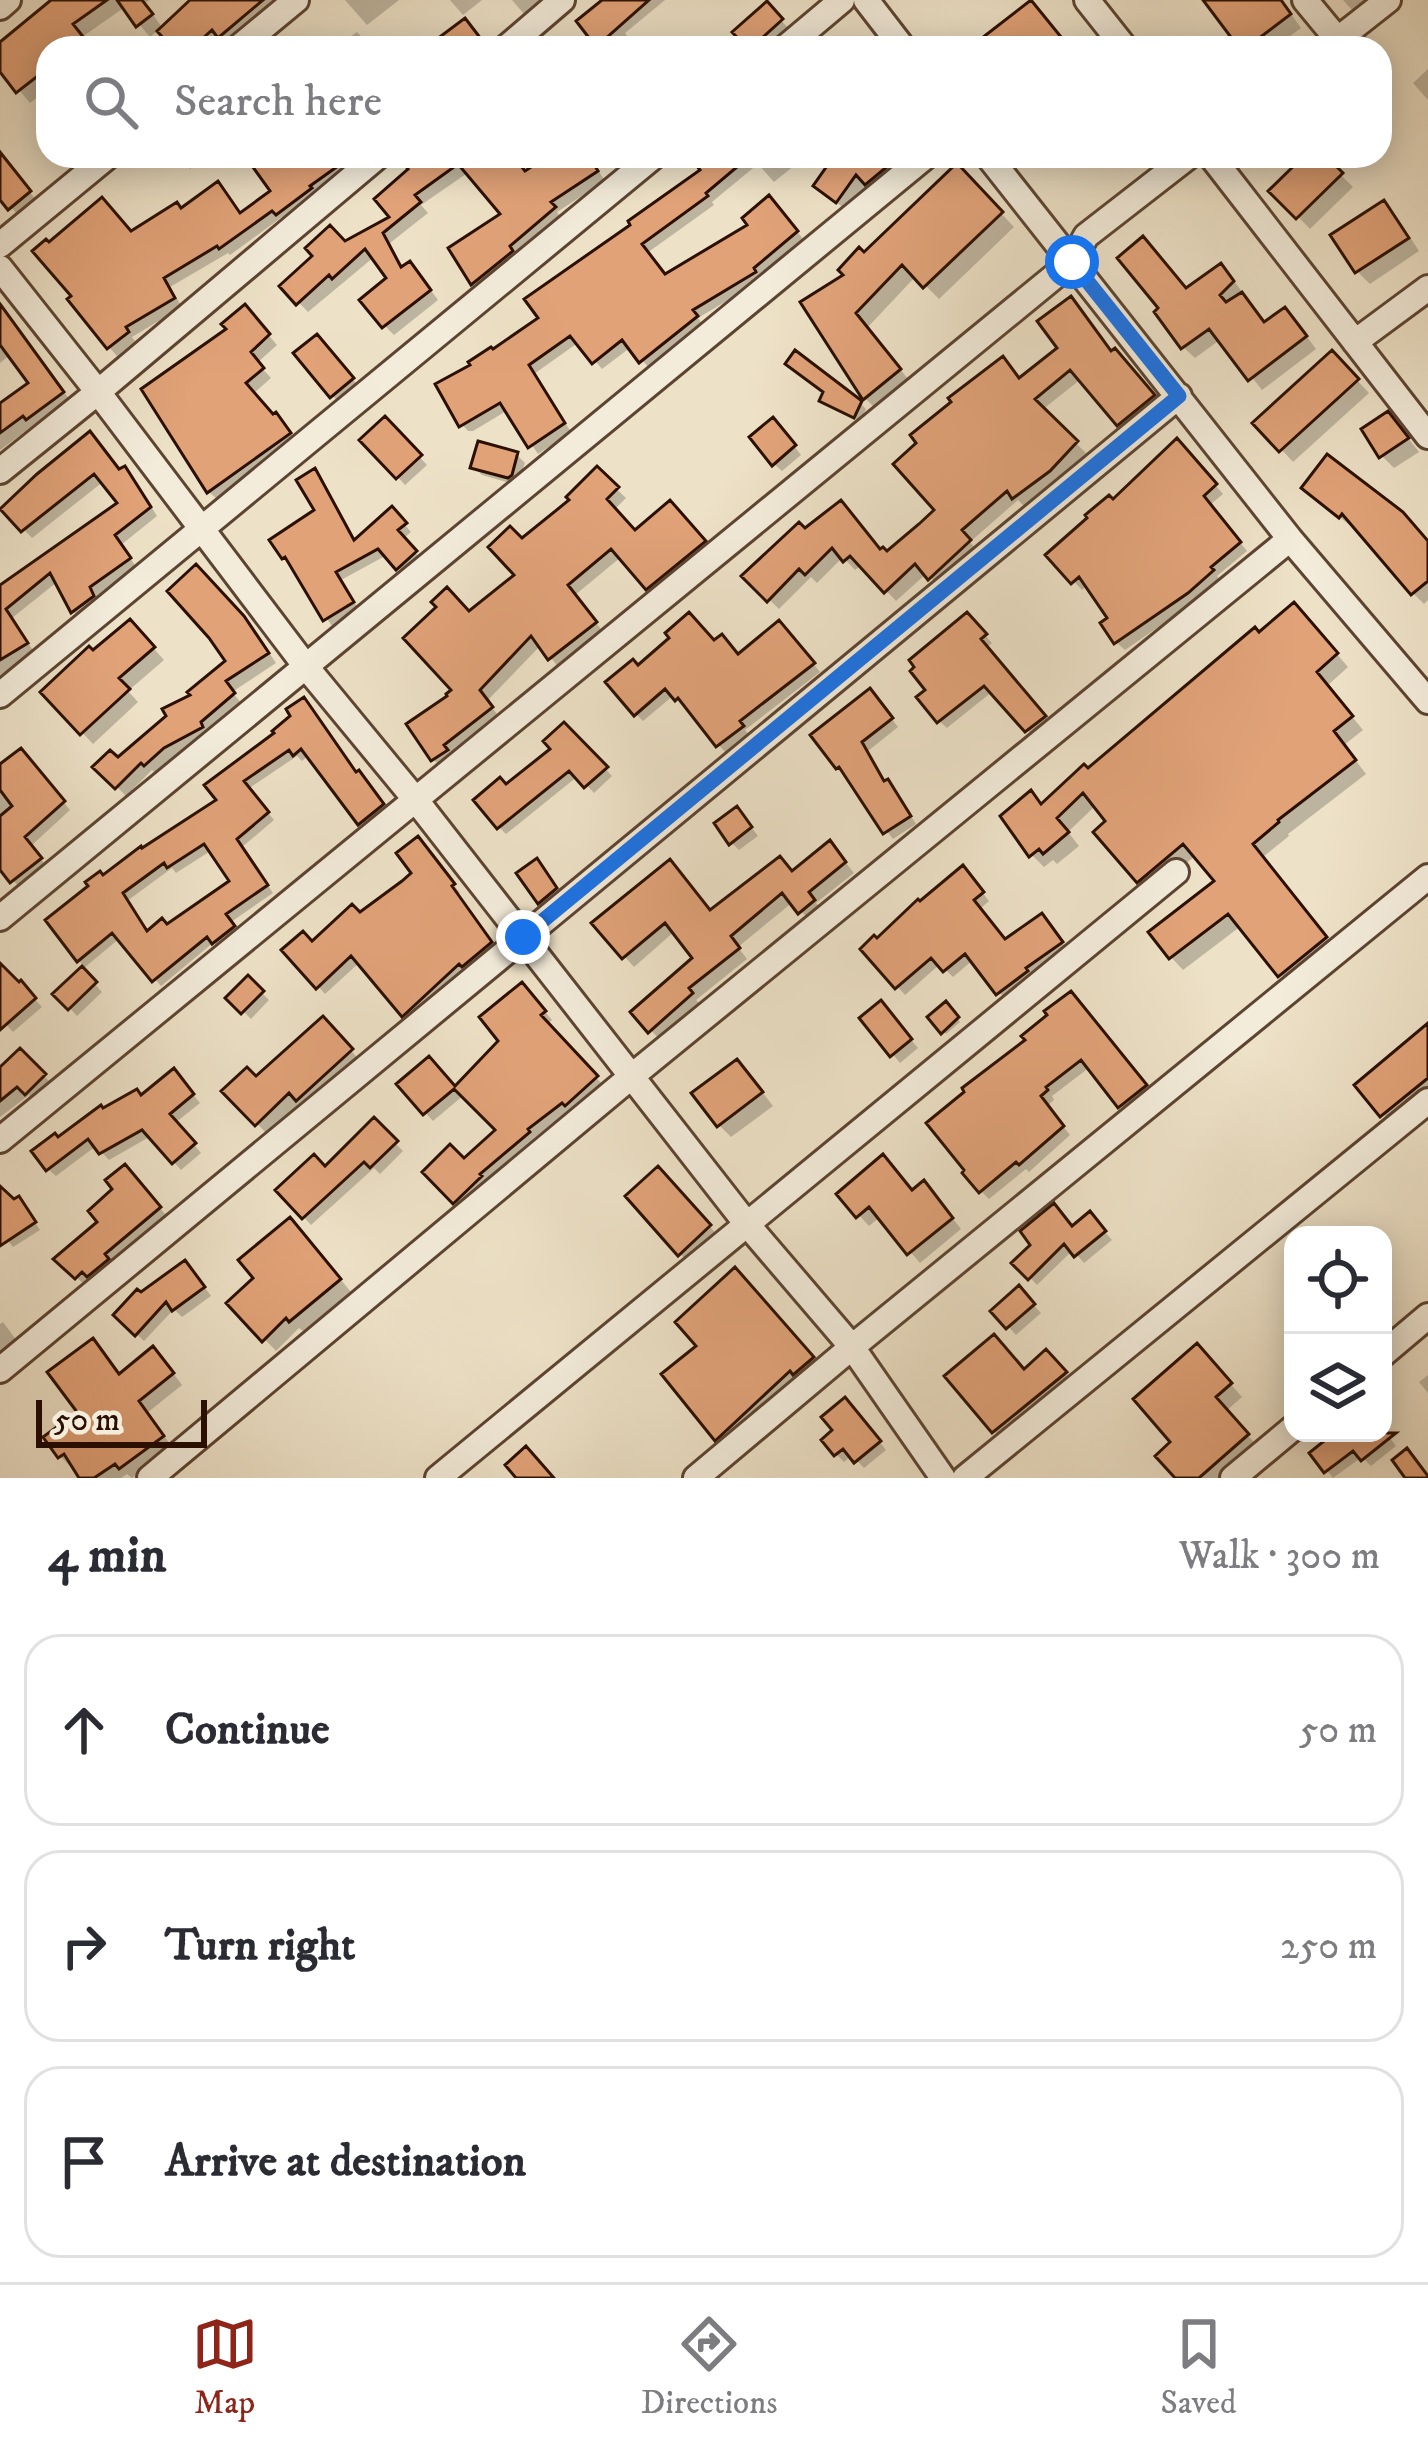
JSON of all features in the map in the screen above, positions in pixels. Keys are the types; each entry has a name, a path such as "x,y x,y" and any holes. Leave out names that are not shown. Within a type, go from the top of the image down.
{"street":[{"path":"0,7 8,0"},
{"path":"252,36 296,0"},
{"path":"520,36 562,0"},
{"path":"798,36 842,0"},
{"path":"866,0 894,36"},
{"path":"1087,0 1116,36"},
{"path":"1305,0 1327,36"},
{"path":"1342,36 1388,0"},
{"path":"0,245 93,168"},
{"path":"0,471 364,168"},
{"path":"0,695 639,168"},
{"path":"0,918 911,168"},
{"path":"998,168 1290,539 1424,688"},
{"path":"0,1141 1072,262 1086,236 1174,168"},
{"path":"1219,168 1428,436"},
{"path":"0,268 307,668 746,1223 852,1347 944,1478"},
{"path":"1355,342 1428,288"},
{"path":"0,1370 1179,396"},
{"path":"150,1478 632,1076 1290,539"},
{"path":"438,1478 1177,872"},
{"path":"696,1478 1428,877"},
{"path":"965,1478 1428,1101"},
{"path":"1392,1346 1428,1316"},
{"path":"1233,1478 1284,1436"}],"building":[{"path":"51,0 107,0 73,24 82,36 36,36 36,77 16,93 0,72 0,42"},
{"path":"117,0 142,0 153,14 136,27"},
{"path":"190,0 263,0 220,36 212,30 205,36 161,36 157,31"},
{"path":"602,0 649,0 608,36 588,36 576,21"},
{"path":"1031,0 1060,36 984,36"},
{"path":"1203,0 1281,0 1291,14 1262,36 1230,36"},
{"path":"767,1 783,19 764,36 732,32"},
{"path":"465,18 479,36 441,36"},
{"path":"0,152 31,191 8,210 0,200"},
{"path":"254,168 335,168 276,215 272,211 219,249 164,278 175,298 126,327 129,332 107,349 67,299 71,296 32,251 102,197 131,231 177,202 181,208 218,181 240,213 270,191"},
{"path":"452,168 415,195 421,202 383,233 401,267 410,261 431,290 382,328 359,300 386,278 365,249 296,305 279,286 312,256 305,248 330,225 345,241 389,217 374,199 408,169"},
{"path":"461,168 598,171 551,202 556,207 471,285 448,248 500,214"},
{"path":"736,168 708,196 642,244 665,274 747,225 742,218 769,195 798,231 754,268 756,272 693,310 698,316 639,363 622,340 592,364 570,336 529,365 565,423 528,448 500,403 459,427 435,384 538,318 524,299 700,170"},
{"path":"826,168 886,168 865,185 856,175 836,203 813,186"},
{"path":"952,168 962,168 1003,212 923,288 902,265 856,313 901,369 863,400 800,302 843,275 838,270 859,247 864,252"},
{"path":"1292,168 1338,168 1343,173 1296,219 1268,191"},
{"path":"1384,200 1409,238 1355,273 1330,235"},
{"path":"1143,236 1186,288 1221,263 1234,281 1220,295 1226,302 1242,292 1264,322 1285,307 1307,336 1248,381 1209,329 1181,349 1154,312 1158,308 1117,258"},
{"path":"1071,296 1111,351 1115,348 1155,395 1117,426 1070,370 1035,399 1078,441 1050,471 1012,499 1007,491 962,530 971,540 928,580 915,564 884,593 850,556 843,562 832,548 805,575 799,569 767,602 741,576 799,522 805,528 841,500 880,549 887,551 919,524 934,510 893,464 916,443 910,435 1003,356 1019,378 1057,348 1037,321"},
{"path":"0,304 64,392 0,433 0,403 28,383 0,345"},
{"path":"245,304 270,334 251,352 264,368 246,383 291,433 207,493 141,389 226,329 221,324"},
{"path":"317,334 354,378 330,398 293,353"},
{"path":"795,350 862,401 854,418 819,401 823,392 785,364"},
{"path":"1332,350 1359,379 1279,452 1252,423"},
{"path":"1388,411 1409,438 1379,458 1361,429"},
{"path":"385,416 422,455 396,479 359,440"},
{"path":"773,417 796,445 772,466 749,437"},
{"path":"90,431 119,469 125,466 151,507 115,535 131,558 90,587 94,596 71,613 50,573 6,609 28,643 0,660 0,585 117,503 94,474 21,532 0,509"},
{"path":"1177,438 1217,484 1204,496 1241,542 1188,593 1114,644 1100,623 1107,618 1079,577 1071,584 1045,555"},
{"path":"478,441 518,452 512,475 508,478 470,468"},
{"path":"1327,454 1403,512 1428,541 1428,581 1411,595 1342,514 1339,518 1301,488"},
{"path":"597,466 619,487 607,499 635,530 670,500 706,541 646,590 611,549 568,585 597,622 548,660 531,636 480,690 493,707 431,761 406,724 451,690 403,638 436,607 431,602 447,587 469,611 514,575 488,547 510,526 522,538 569,500 566,497"},
{"path":"315,468 354,540 392,506 407,523 398,530 417,551 396,570 378,549 336,572 354,602 323,621 285,557 269,540 314,510 296,480"},
{"path":"196,564 244,616 269,653 226,681 235,693 201,722 203,727 164,748 144,766 141,763 115,789 92,767 110,750 118,757 166,716 162,709 190,695 187,692 225,661 167,591"},
{"path":"1294,602 1338,653 1317,672 1353,716 1334,731 1356,760 1253,844 1327,937 1278,977 1228,914 1169,959 1148,932 1214,881 1183,844 1137,883 1093,832 1105,821 1083,793 1057,818 1069,832 1043,854 1039,849 1029,857 1000,816 1031,790 1041,804 1255,627 1259,632"},
{"path":"689,612 714,640 722,634 738,654 779,620 815,663 740,721 744,726 716,747 678,698 675,701 665,689 634,716 605,682 633,659 638,665 669,638 665,633"},
{"path":"967,612 987,634 981,639 1046,716 1025,732 984,686 937,723 916,697 925,690 910,671 914,667 909,660"},
{"path":"130,619 155,647 119,678 130,689 80,735 40,692 89,646 93,650"},
{"path":"870,688 893,718 862,742 911,816 883,834 839,767 810,735"},
{"path":"304,697 384,804 358,825 301,749 293,756 289,750 244,781 269,812 237,839 268,885 226,914 235,926 212,944 207,937 152,982 112,933 77,962 45,920 100,871 103,875 216,800 204,785 274,733 290,716 286,709","holes":["204,844 229,881 167,924 162,918 147,931 123,893 164,863 167,868"]},
{"path":"564,722 608,767 584,788 569,771 497,829 473,800 500,777 506,784 550,749 543,741"},
{"path":"21,748 65,801 25,837 42,858 10,883 0,870 0,816 12,806 0,790 0,764"},
{"path":"737,806 752,827 729,845 714,823"},
{"path":"418,836 492,942 462,967 459,964 402,1017 351,956 316,989 281,950 303,931 312,941 352,904 360,912 402,881 411,873 396,853"},
{"path":"830,840 846,862 809,892 815,900 798,914 782,893 731,936 740,948 689,988 693,993 648,1033 630,1012 692,958 665,923 622,959 591,923 670,859 710,910 780,856 792,871"},
{"path":"537,858 557,888 538,904 516,873"},
{"path":"963,865 984,892 974,900 1005,939 1042,913 1063,942 996,995 965,954 943,972 931,958 895,989 860,949"},
{"path":"0,963 36,998 0,1030"},
{"path":"82,966 97,982 68,1010 52,994"},
{"path":"248,975 264,991 241,1014 225,998"},
{"path":"522,982 546,1011 541,1015 598,1076 565,1106 562,1103 528,1129 453,1204 422,1172 450,1144 464,1158 495,1130 454,1089 423,1115 396,1084 429,1056 455,1086 498,1041 479,1017"},
{"path":"1071,991 1147,1085 1118,1108 1081,1060 1041,1096 1064,1126 979,1193 926,1123 964,1092 962,1088 1025,1040 1021,1036 1047,1015 1044,1011"},
{"path":"881,1000 912,1039 890,1057 859,1018"},
{"path":"946,1001 959,1017 941,1034 927,1017"},
{"path":"323,1016 353,1049 296,1101 289,1093 255,1126 221,1091 247,1067 256,1076"},
{"path":"1428,1023 1428,1078 1380,1117 1354,1085"},
{"path":"20,1048 46,1074 25,1095 17,1087 0,1101 0,1067"},
{"path":"737,1059 763,1092 717,1127 691,1093"},
{"path":"174,1068 194,1094 170,1114 196,1143 172,1164 142,1130 99,1154 88,1139 46,1171 31,1151 101,1105 137,1089 141,1095"},
{"path":"374,1117 398,1141 370,1168 364,1162 302,1219 275,1190 314,1154 325,1166"},
{"path":"883,1154 912,1190 924,1180 953,1218 907,1255 869,1207 856,1218 836,1194"},
{"path":"125,1164 161,1207 105,1254 109,1259 87,1277 82,1272 75,1279 53,1259 97,1222 88,1211 112,1189 105,1180"},
{"path":"658,1166 711,1225 678,1256 625,1196"},
{"path":"0,1186 14,1199 19,1196 36,1222 0,1246"},
{"path":"1054,1203 1072,1226 1090,1211 1106,1231 1074,1257 1064,1244 1028,1280 1011,1263 1030,1245 1020,1231"},
{"path":"290,1217 341,1279 289,1322 286,1318 262,1342 226,1303 253,1278 238,1260"},
{"path":"185,1260 205,1287 172,1311 166,1302 135,1336 113,1315 137,1289 141,1292"},
{"path":"735,1267 814,1357 793,1375 790,1371 715,1441 661,1374 696,1346 675,1322"},
{"path":"1019,1285 1035,1304 1006,1329 990,1311"},
{"path":"994,1334 1024,1369 1046,1349 1067,1372 992,1433 944,1376"},
{"path":"93,1338 119,1374 153,1346 174,1373 139,1401 164,1436 119,1469 115,1464 94,1478 79,1478 64,1454 58,1458 43,1437 77,1412 47,1372"},
{"path":"1197,1343 1232,1383 1216,1397 1249,1434 1199,1478 1175,1478 1155,1456 1170,1442 1133,1399"},
{"path":"845,1397 881,1441 854,1463 843,1449 834,1456 821,1440 832,1430 821,1417"},
{"path":"1323,1442 1385,1442 1361,1461 1353,1451 1324,1473 1309,1453"},
{"path":"526,1446 554,1478 516,1478 505,1465"},
{"path":"1407,1448 1428,1478 1405,1478 1392,1460"}],"route":[{"path":"523,937 1179,396 1072,262"}]}
